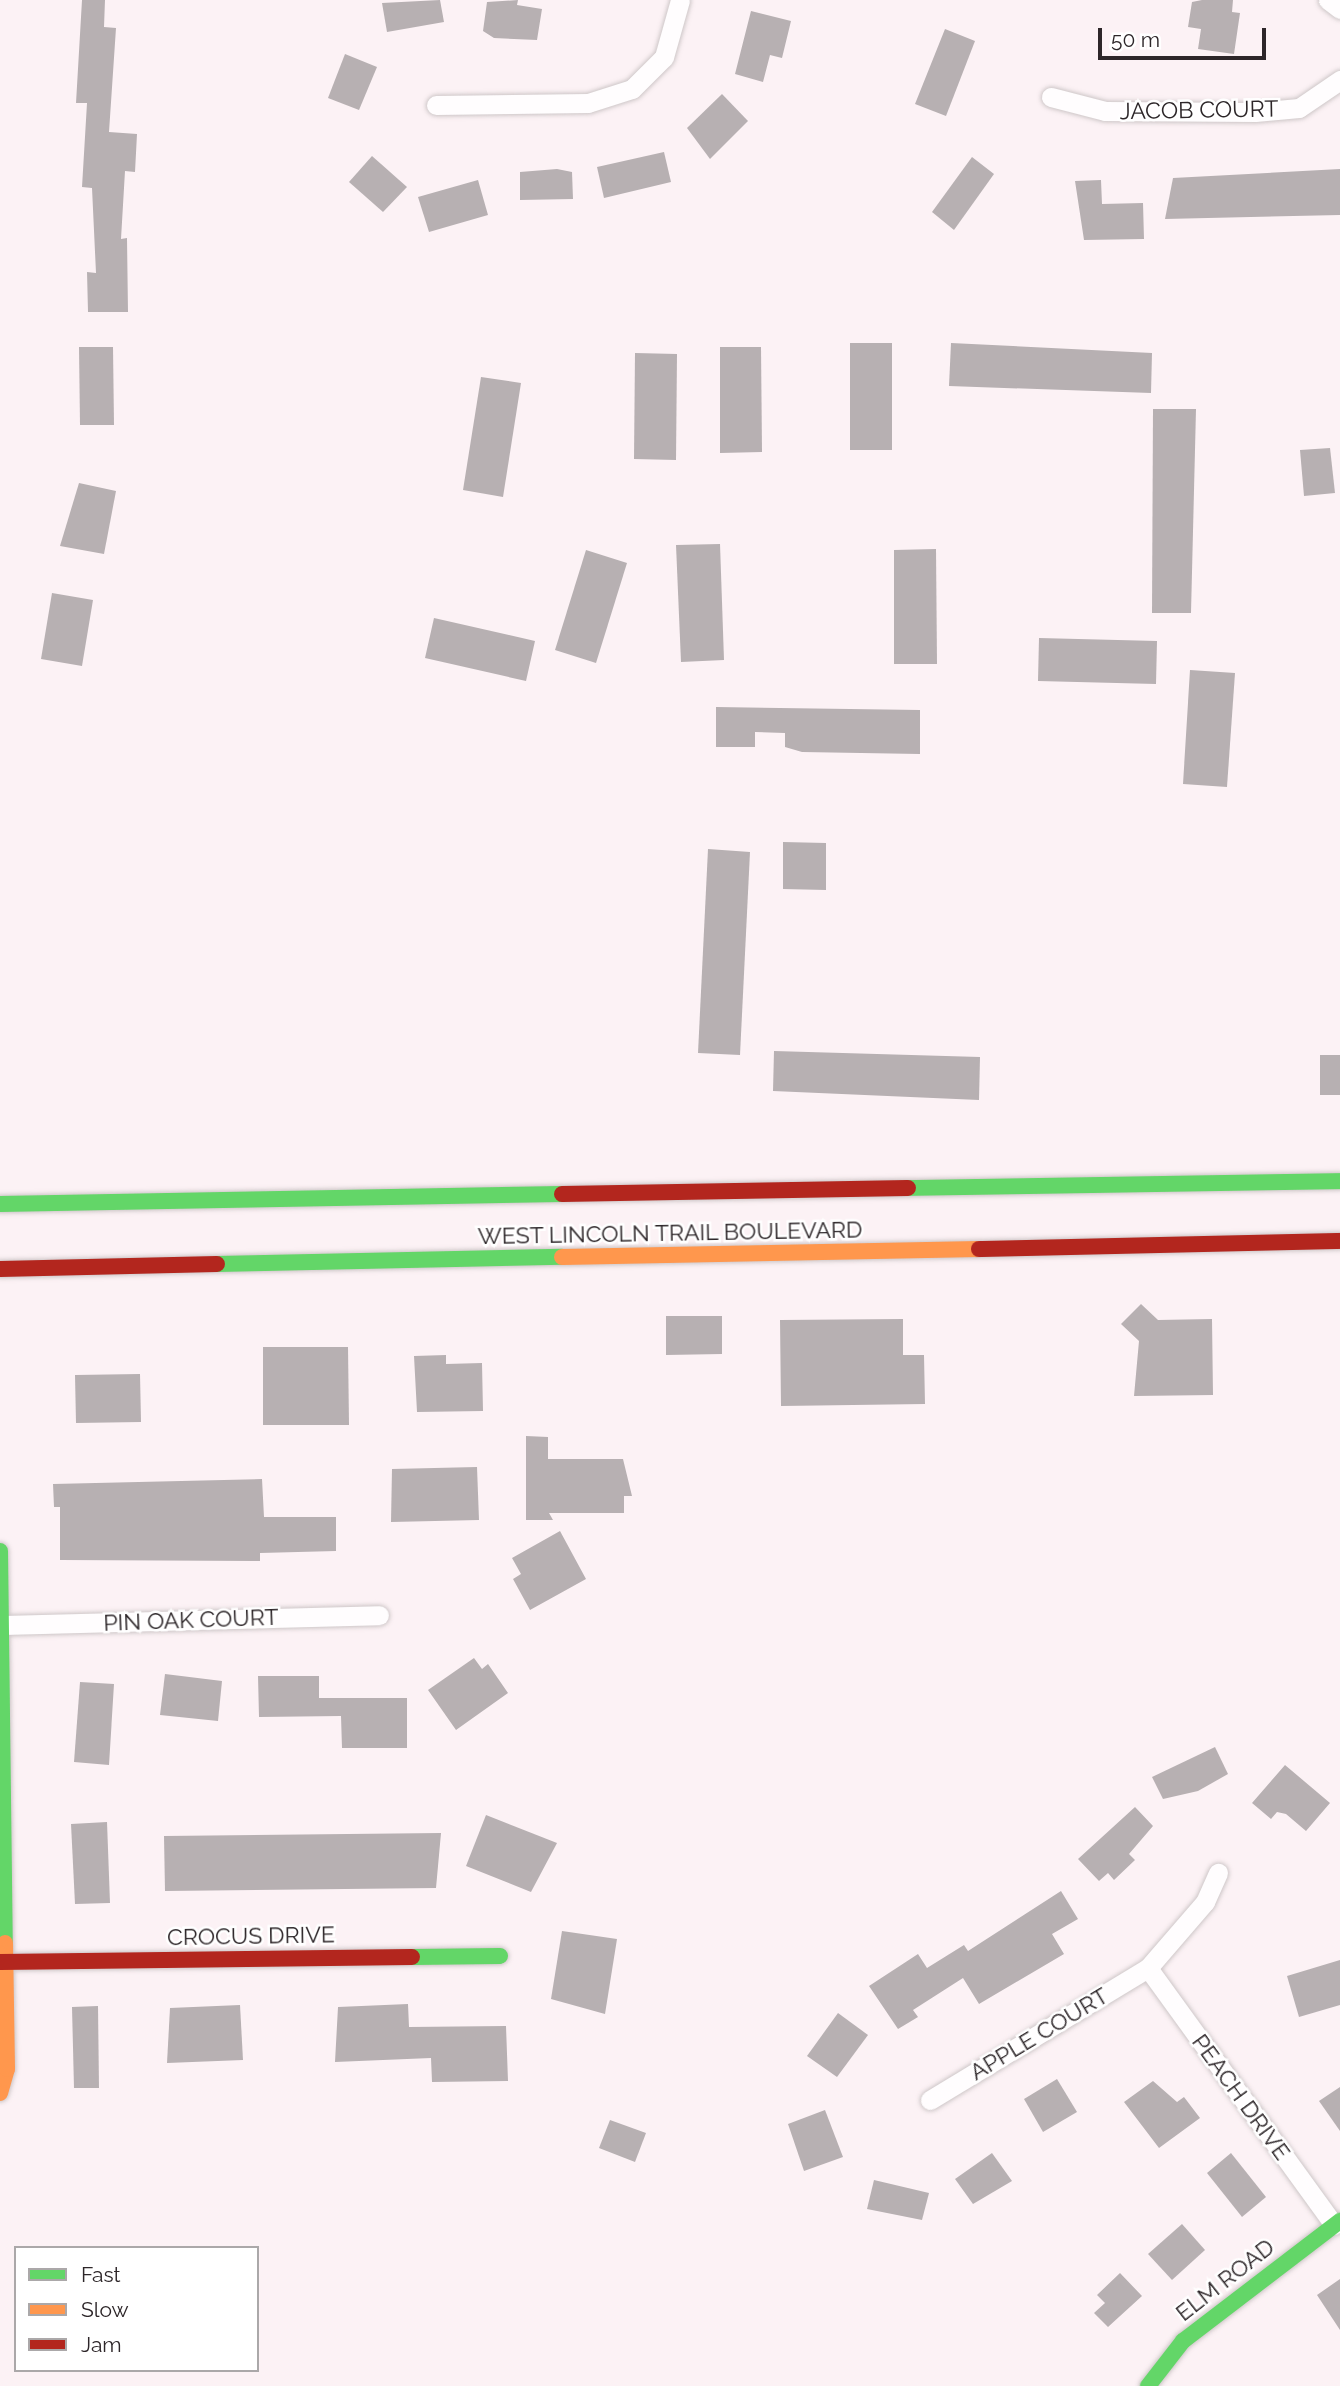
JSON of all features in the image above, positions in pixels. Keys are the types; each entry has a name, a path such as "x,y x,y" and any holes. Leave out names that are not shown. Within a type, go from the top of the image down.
{"main road":[{"name":"WEST LINCOLN TRAIL BOULEVARD","path":"0,1203 1340,1181"},
{"name":"WEST LINCOLN TRAIL BOULEVARD","path":"0,1269 1340,1241"},
{"path":"0,1550 3,1625 2,1962 7,2069 0,2093"},
{"name":"CROCUS DRIVE","path":"2,1962 500,1956"},
{"name":"ELM ROAD","path":"1148,2386 1193,2333 1337,2223"}],"street":[{"path":"436,104 588,103 632,89 664,57 680,0"},
{"path":"1328,0 1340,9"},
{"name":"JACOB COURT","path":"1051,97 1105,111 1255,112 1299,108 1340,80"},
{"name":"PIN OAK COURT","path":"3,1625 379,1615"},
{"name":"APPLE COURT","path":"930,2100 1148,1968 1205,1902 1218,1873"},
{"name":"PEACH DRIVE","path":"1148,1968 1337,2223"}],"building":[{"path":"82,0 105,0 104,27 116,28 109,132 137,134 135,172 125,171 121,239 127,238 128,312 88,312 87,272 96,273 92,188 82,187 87,103 76,103"},
{"path":"440,0 444,22 387,32 382,3"},
{"path":"518,0 517,5 542,9 537,40 494,38 483,31 487,2"},
{"path":"1233,0 1232,12 1240,13 1234,54 1198,49 1201,29 1188,27 1192,2"},
{"path":"751,11 791,21 782,58 770,55 763,82 735,74"},
{"path":"945,29 975,41 946,116 915,104"},
{"path":"345,54 377,67 359,110 328,98"},
{"path":"722,94 748,121 710,159 687,128"},
{"path":"664,152 671,182 604,198 597,167"},
{"path":"372,156 407,187 383,212 349,182"},
{"path":"972,157 994,174 954,230 932,212"},
{"path":"557,169 572,172 573,199 520,200 520,172"},
{"path":"1340,169 1340,215 1165,219 1173,178"},
{"path":"478,180 488,215 429,232 418,197"},
{"path":"1101,180 1102,204 1143,203 1144,239 1084,240 1075,181"},
{"path":"850,343 892,343 892,450 850,450"},
{"path":"951,343 1152,353 1151,393 949,386"},
{"path":"79,347 113,347 114,425 80,425"},
{"path":"720,347 761,347 762,452 720,453"},
{"path":"635,353 677,354 676,460 634,459"},
{"path":"481,377 521,383 503,497 463,490"},
{"path":"1153,409 1196,409 1191,613 1152,613"},
{"path":"1330,448 1335,493 1304,496 1300,450"},
{"path":"79,483 116,491 104,554 60,546"},
{"path":"720,544 724,660 681,662 676,545"},
{"path":"936,549 937,664 894,664 894,550"},
{"path":"586,550 627,563 596,663 555,650"},
{"path":"52,593 93,600 82,666 41,659"},
{"path":"434,618 535,641 526,681 425,658"},
{"path":"1039,638 1157,641 1156,684 1038,681"},
{"path":"1190,670 1235,673 1227,787 1183,784"},
{"path":"716,707 920,710 920,754 802,752 785,747 785,733 755,732 755,747 716,747"},
{"path":"783,842 826,843 826,890 783,889"},
{"path":"708,849 750,852 740,1055 698,1053"},
{"path":"774,1051 980,1057 979,1100 773,1091"},
{"path":"1320,1055 1340,1055 1340,1095 1320,1095"},
{"path":"1141,1304 1158,1320 1212,1319 1213,1395 1134,1396 1139,1341 1121,1324"},
{"path":"666,1316 722,1316 722,1354 666,1355"},
{"path":"903,1319 903,1355 924,1355 925,1404 781,1406 780,1320"},
{"path":"263,1347 348,1347 349,1425 263,1425"},
{"path":"446,1355 446,1364 482,1363 483,1411 417,1412 414,1356"},
{"path":"140,1374 141,1422 76,1423 75,1375"},
{"path":"526,1436 548,1437 548,1459 623,1459 632,1496 624,1496 624,1513 549,1513 553,1520 526,1520"},
{"path":"477,1467 479,1520 391,1522 392,1469"},
{"path":"262,1479 264,1517 336,1517 336,1551 260,1553 260,1561 60,1560 60,1507 54,1507 53,1484"},
{"path":"560,1531 586,1579 530,1610 513,1579 521,1574 512,1558"},
{"path":"474,1658 482,1669 488,1664 508,1693 456,1730 428,1690"},
{"path":"165,1674 222,1681 218,1721 160,1715"},
{"path":"258,1676 319,1676 319,1698 407,1698 407,1748 342,1748 341,1716 259,1717"},
{"path":"80,1682 114,1684 109,1765 74,1762"},
{"path":"1215,1747 1228,1774 1198,1791 1163,1799 1152,1777"},
{"path":"1285,1765 1330,1803 1306,1831 1286,1814 1277,1812 1271,1819 1252,1803"},
{"path":"1135,1807 1153,1826 1129,1854 1135,1860 1114,1880 1108,1873 1099,1881 1078,1859"},
{"path":"486,1815 557,1843 531,1892 466,1866"},
{"path":"107,1822 110,1903 75,1904 71,1824"},
{"path":"441,1833 436,1888 165,1891 164,1836"},
{"path":"1061,1891 1078,1919 1052,1934 1064,1954 979,2004 963,1978 913,2010 918,2017 898,2029 869,1986 918,1954 927,1968 964,1945 968,1951"},
{"path":"562,1931 617,1939 605,2014 551,1999"},
{"path":"1340,1960 1340,2005 1299,2017 1287,1976"},
{"path":"408,2004 409,2027 506,2026 508,2081 432,2082 431,2058 335,2062 338,2007"},
{"path":"240,2005 243,2060 167,2063 170,2008"},
{"path":"98,2006 99,2088 74,2088 72,2007"},
{"path":"838,2013 868,2035 837,2077 807,2056"},
{"path":"1057,2079 1077,2112 1043,2132 1024,2099"},
{"path":"1153,2081 1177,2102 1184,2097 1200,2118 1159,2148 1124,2102"},
{"path":"1340,2087 1340,2131 1319,2101"},
{"path":"825,2110 843,2157 804,2171 788,2124"},
{"path":"610,2120 646,2133 635,2162 599,2148"},
{"path":"992,2153 1012,2181 973,2204 955,2179"},
{"path":"1231,2153 1266,2197 1242,2217 1207,2173"},
{"path":"874,2180 929,2193 922,2220 867,2209"},
{"path":"1182,2224 1205,2250 1172,2280 1148,2254"},
{"path":"1120,2273 1142,2296 1108,2327 1094,2313 1105,2303 1097,2295"},
{"path":"1340,2279 1340,2330 1317,2295"}],"traffic: fast":[{"path":"908,1188 1340,1181"},
{"path":"0,1204 562,1194"},
{"path":"217,1264 562,1257"},
{"path":"0,1551 5,1943"},
{"path":"412,1957 500,1956"},
{"path":"1148,2386 1183,2341 1340,2221"}],"traffic: slow":[{"path":"562,1257 979,1249"},
{"path":"0,2093 7,2069 5,1943"}],"traffic: jam":[{"path":"562,1194 908,1188"},
{"path":"979,1249 1340,1241"},
{"path":"0,1269 217,1264"},
{"path":"0,1962 412,1957"}]}
